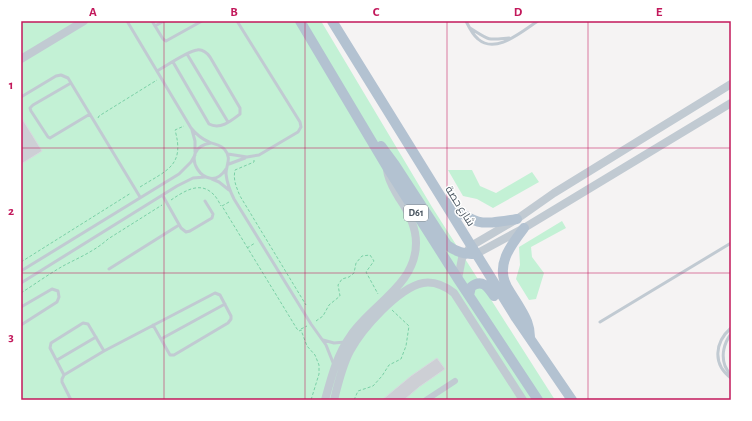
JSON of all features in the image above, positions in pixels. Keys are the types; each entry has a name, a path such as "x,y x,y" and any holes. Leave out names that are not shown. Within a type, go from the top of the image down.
{"main road":[{"name":"D61","path":"300,21 387,167 458,279 538,400"},
{"name":"شارع حصة","path":"332,21 441,198 471,251 572,400"},
{"path":"365,130 388,156 447,245 454,250 471,251"},
{"path":"441,198 474,222 489,223 517,219"},
{"path":"524,228 512,243 503,269 506,286 527,320 530,339"},
{"path":"469,295 470,288 475,284 484,283 488,286 506,313 516,318"}],"street":[{"path":"21,59 84,21"},
{"path":"458,279 461,263 471,251 554,193 731,84"},
{"path":"471,251 524,228 731,103"},
{"path":"325,400 335,367 346,341 363,319 402,282 409,271 414,258 416,244 415,230 407,212 389,180 387,167"},
{"path":"334,400 347,358 355,343 366,328 399,296 416,285 428,283 439,284 454,293 523,400"},
{"path":"430,399 455,381"}],"lane":[{"path":"127,21 191,128 195,141 196,168 198,172 219,182 230,191"},
{"path":"152,21 163,39 168,41 202,21"},
{"path":"155,26 164,21"},
{"path":"229,164 270,150 298,132 301,124 237,21"},
{"path":"466,21 470,28 482,36 497,40 511,37 538,21"},
{"path":"157,71 192,51 199,50 206,52 241,109 239,115 222,126 216,127 207,123 173,62"},
{"path":"187,54 228,122"},
{"path":"21,97 58,75 66,76 140,197"},
{"path":"71,83 33,105 30,108 31,110 50,138 90,114"},
{"path":"21,283 189,180 207,177 213,178 222,175 229,164 228,154 221,146 202,138 191,128"},
{"path":"21,271 179,174 191,162 203,145 211,143"},
{"path":"228,154 247,158"},
{"path":"227,168 227,178 230,191 234,199 311,324 322,339 335,367"},
{"path":"163,196 179,225 183,230 188,232 210,220 213,214 206,201"},
{"path":"109,269 179,225"},
{"path":"600,322 731,243"},
{"path":"21,307 52,289 58,291 59,297 57,302 21,325"},
{"path":"71,400 62,382 64,375 104,351 153,325 215,293 220,295 231,316 231,319 228,322 174,355 168,354 153,325"},
{"path":"161,339 225,304"},
{"path":"64,375 58,360 50,348 51,343 83,323 88,324 104,351"},
{"path":"731,328 722,337 718,352 721,366 731,378"},
{"path":"731,334 723,354 731,378"},
{"path":"58,360 96,337"},
{"path":"322,339 334,343 346,341"}],"path":[{"path":"96,125 99,116 161,77"},
{"path":"21,262 172,167 178,151 175,130 189,124"},
{"path":"253,157 254,162 235,170 234,178 236,187 308,309"},
{"path":"21,293 62,267 76,261 108,239 188,190 196,188 206,189 212,193 222,206 297,329 299,331 301,330 307,346 315,355 320,366 320,374 311,400"},
{"path":"222,206 234,199"},
{"path":"301,330 323,316 329,305 340,296 338,284 342,279 349,277 354,273 356,263 362,256 370,255 374,261 366,272"},
{"path":"354,400 358,391 373,386 389,365 401,358 406,346 409,326 402,321"}],"green space":[{"path":"21,21 321,21 432,207 555,400 21,400"},
{"path":"448,170 472,170 480,186 496,193 532,172 539,182 493,208 477,199 463,196"},
{"path":"562,221 566,228 531,247 532,257 544,273 536,299 529,300 516,279 520,265 519,247"}],"building":[{"path":"21,117 42,151 21,164"},
{"path":"437,358 445,369 419,387 404,400 382,400 411,376"}]}
